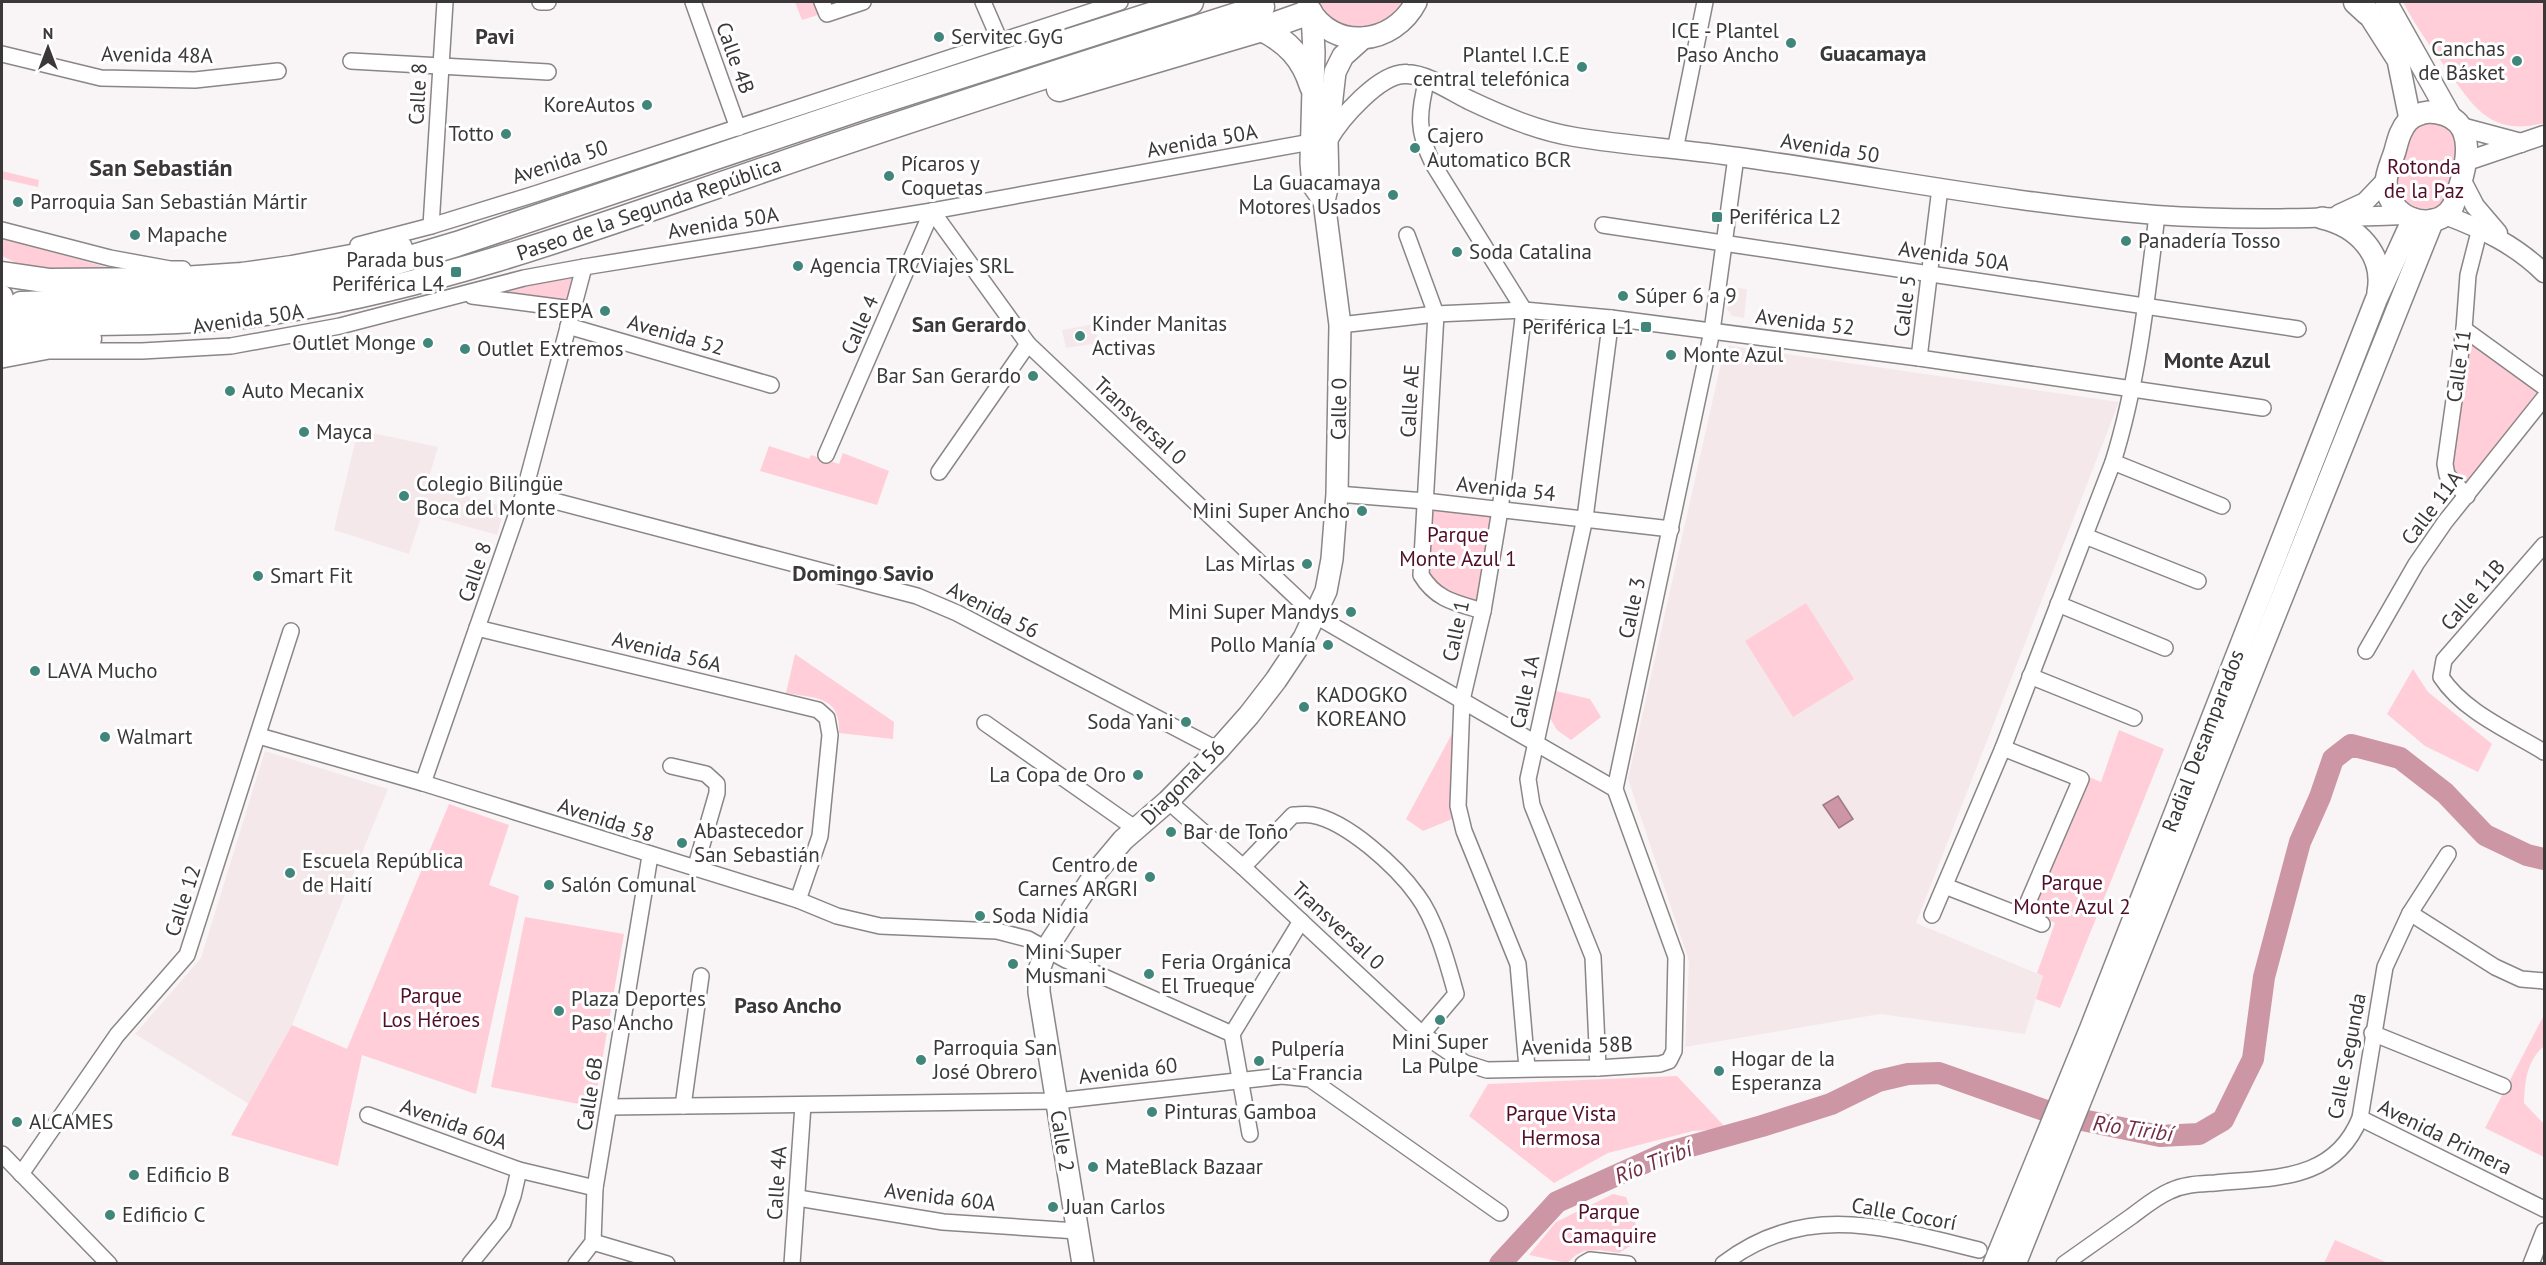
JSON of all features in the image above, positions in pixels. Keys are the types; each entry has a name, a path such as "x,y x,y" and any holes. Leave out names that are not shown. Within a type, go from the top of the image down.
{"highway":[{"path":"867,106 1004,51 1153,2"},
{"name":"Paseo de la Segunda República","path":"11,314 250,294 363,273 457,244 867,106 1191,2"},
{"name":"Paseo de la Segunda República","path":"11,314 158,321 251,315 358,297 444,277 879,130 974,114 1262,18 1309,9"},
{"path":"1262,18 1299,57 1312,86"},
{"path":"2,274 50,281 168,280 242,275 292,268 392,248 457,244"},
{"path":"2,345 64,339 218,333 261,328 387,303 444,277"}],"main road":[{"path":"1309,9 1322,25 1335,32 1363,38 1391,30 1402,22 1416,2"},
{"path":"2368,4 2398,60 2410,119"},
{"path":"2368,4 2455,122 2465,137 2464,171 2453,206 2424,218 2390,199 2386,180 2400,133 2410,119 2429,111 2455,122"},
{"name":"Calle 0","path":"1309,9 1312,86 1319,142"},
{"name":"Calle 0","path":"1316,616 1326,591 1332,559 1337,494 1340,325 1324,201 1313,185 1319,142 1330,102 1335,72 1343,56 1363,38"},
{"path":"2322,218 2338,221 2352,229 2373,253 2378,268 2379,284 2376,300"},
{"name":"Radial Desamparados","path":"2099,1032 2376,300 2424,218"},
{"name":"Radial Desamparados","path":"2015,1263 2033,1194 2424,218"},
{"name":"Diagonal 56","path":"1047,948 1108,856 1168,801 1218,750 1276,680 1316,616"},
{"name":"Calle 2","path":"1047,948 1039,970 1039,992 1083,1263"},
{"name":"Radial Desamparados","path":"1987,1257 2033,1194"}],"street":[{"name":"Calle 8","path":"431,226 445,2"},
{"path":"540,2 548,2"},
{"name":"Calle 4B","path":"693,2 738,128"},
{"path":"824,8 863,2"},
{"path":"983,2 1000,41"},
{"name":"Avenida 50","path":"2,230 110,258 170,269 190,270 278,263 431,226 1120,2"},
{"path":"1675,150 1705,2"},
{"name":"Avenida 48A","path":"2,54 101,78 195,80 278,71"},
{"path":"351,61 548,72"},
{"name":"Avenida 50","path":"1319,142 1353,107 1395,75 1407,74 1427,79 1507,118 1572,136 1736,157 2056,204 2157,215 2272,219 2424,218"},
{"path":"1427,79 1420,106 1419,128 1425,149 1432,164 1524,310"},
{"path":"1330,102 1341,107 1353,107"},
{"path":"2455,122 2523,143"},
{"path":"2544,135 2464,171 2480,212 2510,245 2544,273"},
{"name":"Avenida 50A","path":"2,360 49,351 142,351 231,346 339,326 524,278 932,212 1319,142"},
{"name":"Calle 3","path":"1615,789 1712,331 1736,157"},
{"name":"Avenida 50","path":"2322,218 2352,210 2365,202 2386,180"},
{"name":"Calle 5","path":"1919,358 1941,188"},
{"name":"Transversal 0","path":"932,212 1028,344 1316,616"},
{"name":"Calle 4","path":"826,454 932,212"},
{"path":"1932,915 2003,748 2113,462 2132,387 2146,306 2157,215"},
{"path":"2424,218 2480,228 2510,245"},
{"name":"Avenida 50A","path":"1603,225 2298,329"},
{"name":"Calle 11","path":"2467,496 2446,475 2445,464 2464,330 2468,275 2480,228"},
{"name":"Calle AE","path":"1407,235 1436,314 1421,575 1430,590 1455,603 1483,611"},
{"name":"Calle 8","path":"423,783 524,494 584,267"},
{"path":"463,295 572,309"},
{"name":"Avenida 52","path":"1340,325 1436,314 1524,310 1611,318 1919,358 2132,387 2263,408"},
{"name":"Calle 1","path":"1524,310 1500,510 1483,611 1462,700 1458,806 1464,831 1518,964 1527,1068"},
{"name":"Calle 1A","path":"1599,1068 1593,957 1532,805 1528,779 1585,518 1611,318"},
{"name":"Avenida 52","path":"568,326 771,385"},
{"path":"2464,330 2544,387"},
{"path":"939,472 1028,344"},
{"name":"Calle 11A","path":"2366,651 2416,564 2445,522 2544,398"},
{"path":"2113,462 2222,506"},
{"name":"Avenida 56","path":"524,494 917,596 957,613 1218,750"},
{"name":"Avenida 54","path":"1337,494 1425,501 1671,529"},
{"path":"2085,536 2198,581"},
{"name":"Calle 11B","path":"2544,544 2444,660 2441,676 2447,686 2478,712 2544,752"},
{"path":"2058,604 2165,648"},
{"path":"1316,616 1615,789"},
{"name":"Avenida 56A","path":"477,628 818,710 827,718 830,735 820,836 798,900"},
{"name":"Calle 12","path":"21,1174 117,1035 187,955 291,631"},
{"path":"2030,676 2134,718"},
{"path":"985,723 1136,829"},
{"name":"Avenida 58","path":"259,736 423,783 650,856 798,900 837,916 880,926 996,931 1028,939 1047,948"},
{"path":"2003,748 2081,779 2022,916"},
{"path":"670,766 706,774 717,784 717,793 695,869"},
{"name":"Avenida 58B","path":"1486,1070 1599,1068 1660,1064 1669,1061 1674,1052 1676,957 1615,789"},
{"name":"Transversal 0","path":"1168,801 1243,867 1422,1034 1465,1063 1486,1070"},
{"path":"1243,867 1293,815 1311,815 1346,829 1391,867 1418,896 1443,950 1456,994 1422,1034"},
{"name":"Calle Segunda","path":"2064,1263 2171,1190 2196,1184 2293,1175 2316,1167 2337,1153 2346,1143 2360,1118 2372,1033 2385,967 2410,913 2448,854"},
{"name":"Calle 6B","path":"593,1242 596,1188 650,856"},
{"path":"1945,886 2042,924"},
{"path":"2410,913 2495,967 2521,979 2544,981"},
{"path":"1250,1134 1242,1079 1232,1034 1301,921"},
{"path":"1047,948 1066,960 1232,1034"},
{"path":"683,1106 701,975"},
{"path":"2372,1033 2503,1086"},
{"name":"Avenida 60","path":"609,1107 1056,1101 1282,1076 1310,1080 1500,1213"},
{"name":"Calle 4A","path":"792,1263 803,1105"},
{"name":"Avenida 60A","path":"368,1115 519,1170 596,1188"},
{"name":"Avenida Primera","path":"2360,1118 2544,1209"},
{"path":"2,1154 109,1263"},
{"path":"470,1263 502,1223 513,1196 519,1170"},
{"name":"Avenida 60A","path":"798,1198 943,1222 1077,1231"},
{"name":"Calle Cocorí","path":"1723,1263 1737,1252 1768,1236 1820,1223 1852,1223 1882,1227 1987,1257"},
{"path":"2532,1263 2544,1231"},
{"path":"576,1263 593,1242 667,1263"},
{"path":"1583,1263 1590,1260 1628,1263"}],"shaded area":[{"path":"1730,287 1747,289 1744,318 1732,316 1727,309"},
{"name":"Kinder Manitas Activas","path":"1094,324 1099,343 1066,348 1062,330"},
{"path":"1725,345 2119,402 1916,923 2043,976 2025,1034 1880,1014 1685,1047 1689,961 1628,779"},
{"name":"Colegio Bilingüe Boca del Monte","path":"358,430 438,447 427,484 505,507 497,535 422,514 409,554 334,530"},
{"name":"Escuela República de Haití","path":"265,751 388,789 292,1025 249,1104 135,1034 201,958"},
{"path":"1838,796 1853,819 1839,828 1823,805"}],"green space":[{"path":"795,2 822,2 821,14 802,20"},
{"path":"1326,2 1408,2 1383,27 1347,31 1315,5"},
{"path":"2403,2 2544,2 2544,123 2510,126 2496,122 2485,115 2465,95"},
{"name":"Rotonda de la Paz","path":"2443,117 2463,145 2444,204 2422,209 2409,204 2394,187 2410,128"},
{"path":"2,171 39,180 38,187 2,179"},
{"path":"2,238 139,274 43,276 2,256"},
{"path":"574,275 567,301 491,291"},
{"path":"2464,329 2544,387 2467,496 2447,475"},
{"path":"769,446 809,459 811,455 839,464 843,453 889,471 877,505 760,471"},
{"name":"Parque Monte Azul 1","path":"1430,508 1496,516 1478,605 1450,594 1426,578"},
{"path":"1806,603 1854,679 1793,717 1745,641"},
{"path":"795,654 894,722 893,739 839,733 836,712 831,705 816,698 786,693"},
{"path":"2413,669 2428,692 2492,744 2478,772 2425,746 2387,714"},
{"path":"1556,691 1590,699 1601,717 1571,740 1557,730 1550,718"},
{"path":"1459,729 1452,773 1457,817 1423,831 1406,819 1454,730"},
{"name":"Parque Monte Azul 2","path":"2119,730 2164,749 2060,1008 2036,999 2043,976 2037,973 2055,923 2031,910 2089,777 2101,782"},
{"name":"Parque Los Héroes","path":"449,804 509,825 489,885 519,896 476,1094 362,1055 338,1166 231,1135 292,1025 347,1049"},
{"name":"Plaza Deportes Paso Ancho","path":"525,917 624,934 594,1107 491,1087"},
{"path":"2544,1015 2544,1046 2530,1065 2524,1103 2544,1124 2544,1157 2485,1128"},
{"name":"Parque Vista Hermosa","path":"1677,1076 1727,1129 1693,1131 1608,1153 1554,1183 1469,1116 1488,1084"},
{"name":"Parque Camaquire","path":"1613,1194 1626,1197 1641,1239 1619,1253 1599,1250 1584,1251 1567,1263 1529,1255 1556,1222"},
{"path":"2335,1240 2388,1263 2324,1263"}],"waterway":[{"name":"Río Tiribí","path":"1500,1264 1557,1202 1666,1153 1831,1104 1878,1081 1908,1074 1939,1073 2058,1115 2160,1136 2199,1134 2223,1120 2253,1059 2264,977 2300,842 2320,797 2333,759 2351,745 2400,758 2445,793 2485,835 2527,855 2544,859"}],"place":[{"name":"Servitec GyG","path":"939,37"},
{"name":"ICE - Plantel Paso Ancho","path":"1791,43"},
{"name":"Canchas de Básket","path":"2517,61"},
{"name":"Plantel I.C.E central telefónica","path":"1582,67"},
{"name":"KoreAutos","path":"647,105"},
{"name":"Totto","path":"506,134"},
{"name":"Cajero Automatico BCR","path":"1415,148"},
{"name":"Pícaros y Coquetas","path":"889,176"},
{"name":"La Guacamaya Motores Usados","path":"1393,195"},
{"name":"Parroquia San Sebastián Mártir","path":"18,202"},
{"name":"Periférica L2","path":"1717,217"},
{"name":"Mapache","path":"135,235"},
{"name":"Panadería Tosso","path":"2126,241"},
{"name":"Soda Catalina","path":"1457,252"},
{"name":"Agencia TRCViajes SRL","path":"798,266"},
{"name":"Parada bus Periférica L4","path":"456,272"},
{"name":"Súper 6 a 9","path":"1623,296"},
{"name":"ESEPA","path":"605,311"},
{"name":"Periférica L1","path":"1646,327"},
{"name":"Kinder Manitas Activas","path":"1080,336"},
{"name":"Outlet Monge","path":"428,343"},
{"name":"Outlet Extremos","path":"465,349"},
{"name":"Monte Azul","path":"1671,355"},
{"name":"Bar San Gerardo","path":"1033,376"},
{"name":"Auto Mecanix","path":"230,391"},
{"name":"Mayca","path":"304,432"},
{"name":"Colegio Bilingüe Boca del Monte","path":"404,496"},
{"name":"Mini Super Ancho","path":"1362,511"},
{"name":"Las Mirlas","path":"1307,564"},
{"name":"Smart Fit","path":"258,576"},
{"name":"Mini Super Mandys","path":"1351,612"},
{"name":"Pollo Manía","path":"1328,645"},
{"name":"LAVA Mucho","path":"35,671"},
{"name":"KADOGKO KOREANO","path":"1304,707"},
{"name":"Soda Yani","path":"1186,722"},
{"name":"Walmart","path":"105,737"},
{"name":"La Copa de Oro","path":"1138,775"},
{"name":"Bar de Toño","path":"1171,832"},
{"name":"Abastecedor San Sebastián","path":"682,843"},
{"name":"Escuela República de Haití","path":"290,873"},
{"name":"Centro de Carnes ARGRI","path":"1150,877"},
{"name":"Salón Comunal","path":"549,885"},
{"name":"Soda Nidia","path":"980,916"},
{"name":"Mini Super Musmani","path":"1013,964"},
{"name":"Feria Orgánica El Trueque","path":"1149,974"},
{"name":"Plaza Deportes Paso Ancho","path":"559,1011"},
{"name":"Mini Super La Pulpe","path":"1440,1020"},
{"name":"Parroquia San José Obrero","path":"921,1060"},
{"name":"Pulpería La Francia","path":"1259,1061"},
{"name":"Hogar de la Esperanza","path":"1719,1071"},
{"name":"Pinturas Gamboa","path":"1152,1112"},
{"name":"ALCAMES","path":"17,1122"},
{"name":"MateBlack Bazaar","path":"1093,1167"},
{"name":"Edificio B","path":"134,1175"},
{"name":"Juan Carlos","path":"1053,1207"},
{"name":"Edificio C","path":"110,1215"}],"district":[{"name":"Pavi","path":"495,36"},
{"name":"Guacamaya","path":"1873,53"},
{"name":"San Sebastián","path":"161,168"},
{"name":"San Gerardo","path":"969,324"},
{"name":"Monte Azul","path":"2217,360"},
{"name":"Domingo Savio","path":"863,573"},
{"name":"Paso Ancho","path":"788,1005"}]}
